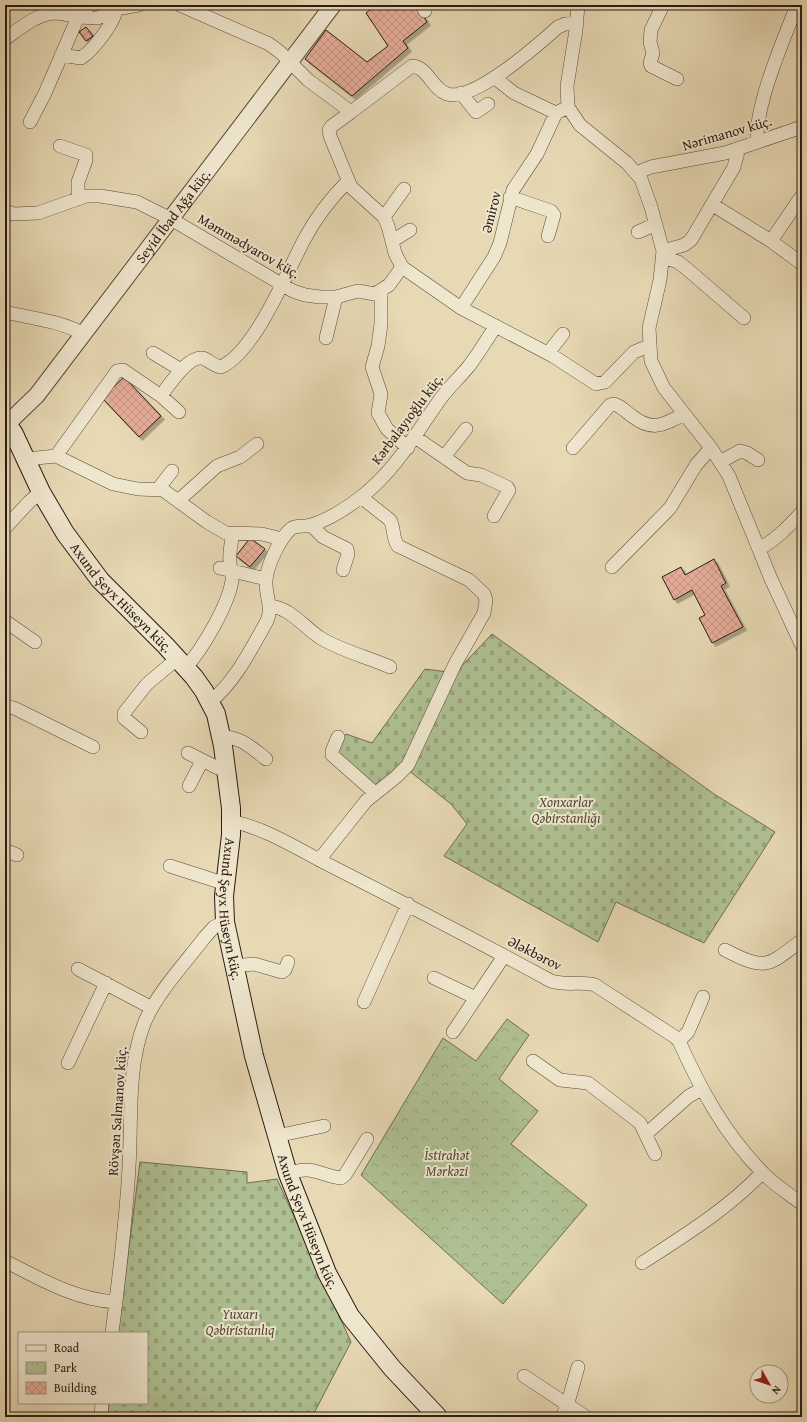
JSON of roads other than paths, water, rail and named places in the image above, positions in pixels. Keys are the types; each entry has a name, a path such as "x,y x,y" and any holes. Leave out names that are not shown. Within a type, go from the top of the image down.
{"main road":[{"name":"Axund Şeyx Hüseyn küç.","path":"6,421 27,459 41,492 65,533 83,559 115,596 182,663 210,702 216,714 226,768 231,821 226,884 225,922 254,1056 276,1136 310,1234 327,1273 350,1316 392,1368 438,1417"}],"street":[{"path":"30,122 45,93 78,17 89,5"},
{"path":"5,39 27,23 40,16 53,13 78,17 98,18 116,7 139,5"},
{"path":"180,5 194,8 269,44 280,52 289,63 308,80 351,112"},
{"name":"Seyid İbad Ağa küç.","path":"6,421 37,395 333,5"},
{"path":"562,110 577,23 578,5"},
{"path":"663,5 651,30 650,36 654,53 650,63 652,66 677,79"},
{"path":"757,142 759,118 771,76 797,5"},
{"path":"61,55 81,58 89,53 107,28 116,7"},
{"path":"577,23 565,24 558,27 495,78 461,93 453,95 441,91 423,70 418,66 412,66 332,126 329,130 348,181 359,194 384,217 402,267 461,308 548,353 596,384 602,384 634,352 649,346"},
{"path":"495,78 514,93 562,110 636,173 644,188 656,224 663,254 660,280 649,328 651,361 656,374 684,414 711,448 736,492 759,549 802,646"},
{"path":"461,93 476,112 488,104"},
{"name":"Əmirov","path":"461,308 494,257 500,244 510,197 518,179 536,154 562,110"},
{"name":"Nərimanov küç.","path":"636,173 651,168 725,154 802,127"},
{"path":"60,146 86,155 86,160 78,182 78,198"},
{"path":"663,254 684,245 691,240 734,168 739,148"},
{"path":"161,396 181,370 199,358 203,358 214,366 221,367 230,361 245,345 264,317 282,286 305,239 348,181"},
{"path":"384,217 404,189"},
{"name":"Məmmədyarov küç.","path":"8,216 38,213 78,198 100,196 137,202 171,219 282,286 305,295 336,297 358,291 375,294 381,292"},
{"path":"510,197 551,211 554,214 548,236"},
{"path":"771,241 801,197"},
{"path":"713,205 771,241 802,264"},
{"path":"638,232 656,224"},
{"path":"392,241 410,230"},
{"path":"663,254 688,269 744,318"},
{"path":"402,267 389,285 381,292 381,324 378,346 372,367 381,394 378,413 387,429 408,448"},
{"path":"326,338 336,297"},
{"path":"5,312 73,328 84,334"},
{"name":"Kərbalayıoğlu küç.","path":"210,702 218,695 230,680 270,614 266,579 272,560 282,539 290,529 296,526 311,525 361,497 392,468 416,437 442,397 473,360 496,326"},
{"path":"548,353 563,334"},
{"path":"153,353 181,370"},
{"path":"56,456 71,438 112,376 117,371 123,370 161,396 179,412"},
{"path":"573,448 610,405 614,404 637,420 649,426 665,424 684,414"},
{"path":"444,457 466,429"},
{"path":"416,437 467,473 481,476 507,487 509,490 494,516"},
{"path":"178,501 217,466 240,457 257,444"},
{"path":"612,567 670,508 696,465 711,448"},
{"path":"720,462 740,451 747,453 758,460"},
{"path":"27,459 56,456 100,479 113,484 138,489 163,490 207,522 233,534 252,533 282,539"},
{"path":"158,489 172,471"},
{"path":"5,528 29,502 41,492"},
{"path":"319,860 375,793 403,771 412,758 455,664 484,613 486,600 484,594 469,580 398,546 394,540 390,520 361,497"},
{"path":"759,549 772,542 802,512"},
{"path":"311,525 323,537 347,549 348,554 343,570"},
{"path":"226,569 233,534"},
{"path":"141,732 124,718 124,713 147,684 196,655 225,604 233,578 226,569"},
{"path":"226,569 266,579"},
{"path":"270,606 282,608 318,636 334,645 390,667"},
{"path":"5,621 35,642"},
{"path":"5,710 9,707 14,708 93,747"},
{"path":"221,738 231,737 242,741 266,759"},
{"path":"338,737 332,751 332,755 375,793"},
{"path":"188,753 218,768 226,768"},
{"path":"189,786 202,761"},
{"name":"Ələkbərov","path":"231,821 269,833 319,860 408,904 551,981 563,985 587,983 596,986 679,1041"},
{"path":"170,866 226,884"},
{"path":"364,1002 408,904"},
{"name":"Rövşən Salmanov küç.","path":"112,1332 128,1197 135,1057 144,1023 152,1008 205,937 214,927 225,922"},
{"path":"725,950 749,962 767,964 775,960 802,940"},
{"path":"453,1032 504,956"},
{"path":"234,966 254,964 282,972 285,970 288,962"},
{"path":"78,969 152,1008"},
{"path":"434,978 476,998"},
{"path":"68,1064 106,983"},
{"path":"703,997 688,1032 679,1041 720,1122 762,1173 802,1204"},
{"path":"533,1062 560,1080 588,1083 640,1123 655,1154"},
{"path":"646,1134 689,1096 702,1089"},
{"path":"276,1136 324,1126"},
{"path":"288,1174 300,1169 308,1169 341,1178 346,1175 367,1139"},
{"path":"642,1263 713,1217 742,1194 762,1173"},
{"path":"5,1261 37,1278 81,1297 97,1301 116,1302"},
{"path":"565,1412 578,1367"},
{"path":"524,1376 565,1412 586,1417"},
{"path":"101,1417 102,1404"}],"park label":[{"name":"Xonxarlar Qəbirstanlığı","path":"566,810"},
{"name":"İstirahət Mərkəzi","path":"447,1164"},
{"name":"Yuxarı Qəbiristanlıq","path":"240,1322"}]}
